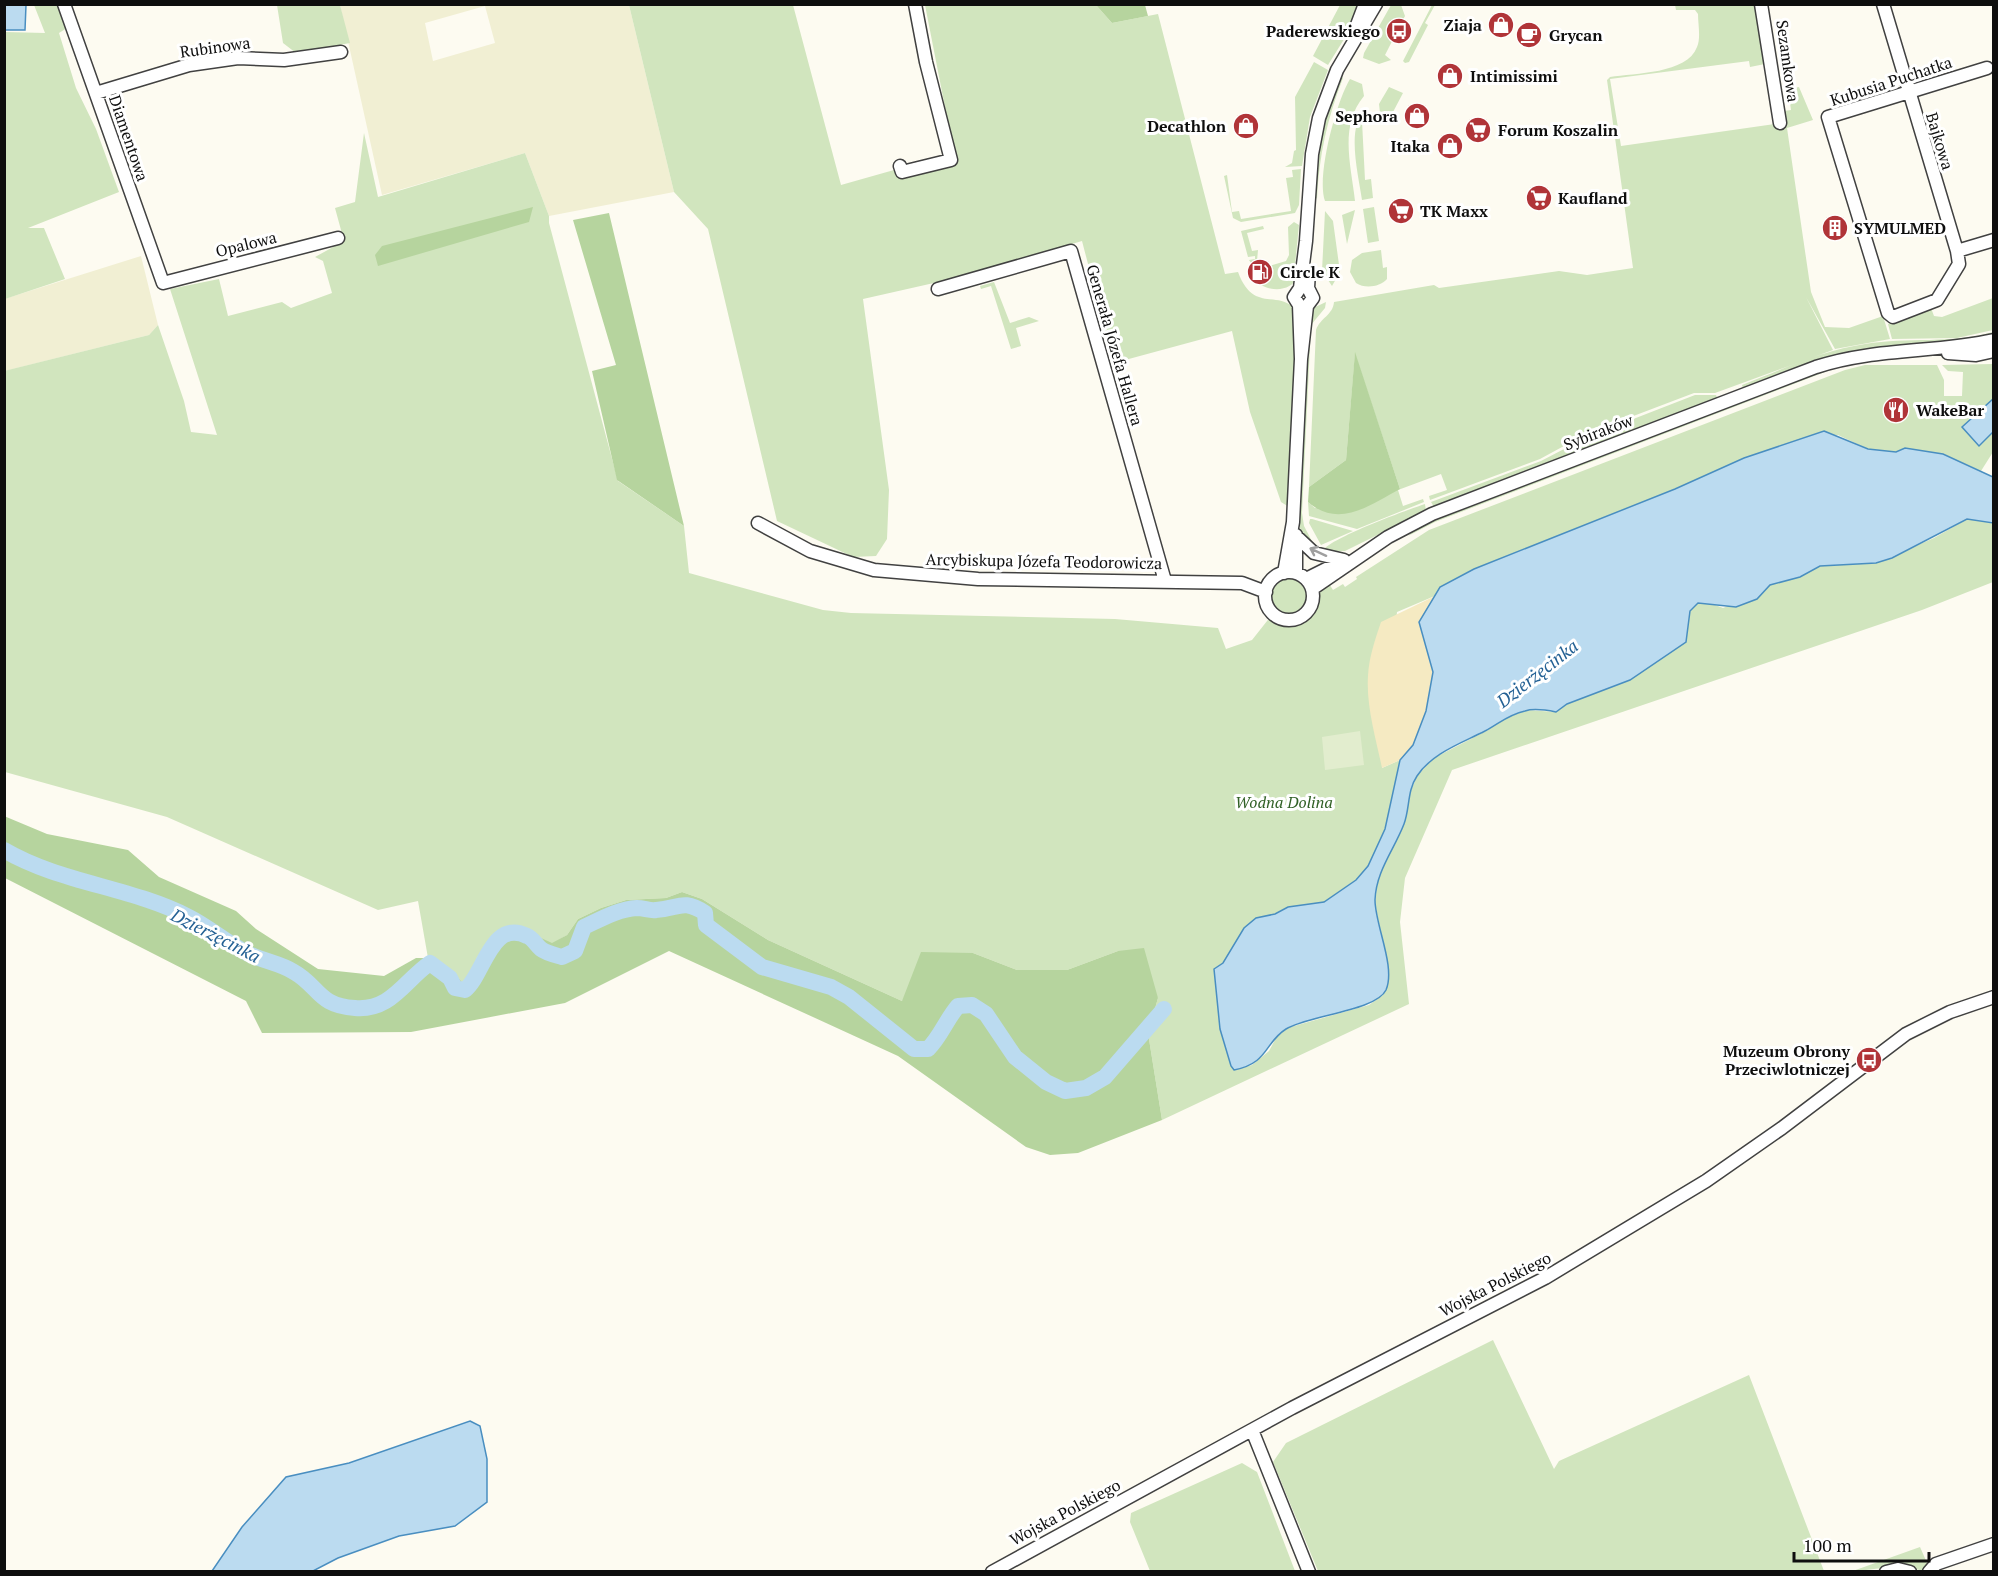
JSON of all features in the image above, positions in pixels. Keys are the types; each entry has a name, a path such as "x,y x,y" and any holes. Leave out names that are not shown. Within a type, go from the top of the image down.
{"street":[{"name":"Diamentowa","path":"64,4 163,283"},
{"path":"900,166 903,172 951,160 926,62 915,4"},
{"path":"1365,4 1346,54 1324,100 1315,135 1309,175 1304,288 1294,297 1303,305 1293,522 1300,578 1313,600 1308,610 1300,617 1288,620 1277,616 1269,608 1266,592 1270,582 1300,578 1344,560 1388,537"},
{"path":"1346,54 1376,4"},
{"name":"Sezamkowa","path":"1761,4 1780,123"},
{"name":"Bajkowa","path":"1883,4 1957,251"},
{"name":"Rubinowa","path":"96,93 189,65 238,58 284,60 341,52"},
{"name":"Kubusia Puchatka","path":"1957,251 1959,264 1937,300 1897,317 1890,315 1828,117 1987,68"},
{"name":"Opalowa","path":"163,283 338,238"},
{"path":"1957,251 1994,240"},
{"name":"Generała Józefa Hallera","path":"938,289 1071,251 1165,580"},
{"name":"Sybiraków","path":"1300,578 1451,506 1816,367 1865,354 1994,340"},
{"name":"Sybiraków","path":"1914,350 1970,355 1994,351"},
{"path":"1293,522 1300,578"},
{"name":"Arcybiskupa Józefa Teodorowicza","path":"758,523 810,551 874,570 978,579 1242,582 1266,592"},
{"path":"1296,536 1314,553 1344,560"},
{"name":"Wojska Polskiego","path":"992,1572 1252,1430 1545,1278 1632,1228 1782,1128 1906,1034 1950,1012 1994,997"},
{"path":"1252,1430 1309,1572"},
{"path":"1929,1572 1936,1564 1994,1544"},
{"path":"1886,1572 1898,1569 1910,1572"}],"shaded area":[{"path":"340,5 629,5 674,192 549,216 525,153 382,195","holes":["485,6 495,43 433,61 425,23"]},
{"path":"141,256 158,325 149,335 5,371 4,299"}],"green space":[{"path":"34,5 60,5 67,28 59,33 76,88 96,129 119,192 28,228 44,228 65,279 5,299 5,32 45,33"},
{"path":"277,5 340,5 350,43 296,53 283,43"},
{"path":"629,5 793,5 841,185 954,153 925,5 1096,5 1112,23 1158,14 1225,274 1238,272 1250,292 1264,299 1279,300 1293,307 1296,341 1289,507 1281,502 1250,412 1232,331 1114,363 1082,241 956,278 863,299 889,490 887,539 876,556 853,557 777,521 708,229 674,192"},
{"path":"1096,5 1145,5 1148,16 1112,23"},
{"path":"1340,5 1359,5 1346,36 1328,65 1313,56"},
{"path":"1391,5 1401,5 1405,16 1385,55 1391,60 1379,64 1363,58 1364,53"},
{"path":"1432,5 1435,5 1425,23 1428,25 1409,62 1405,63 1403,61"},
{"path":"1675,5 1759,5 1765,64 1750,67 1749,61 1610,79 1621,146 1782,123 1784,111 1791,110 1788,89 1799,87 1813,120 1787,128 1811,292 1825,327 1849,328 1883,316 1890,339 1835,349 1806,297 1833,350 1715,393 1694,393 1586,434 1540,459 1430,500 1429,496 1447,490 1441,474 1398,490 1403,506 1423,499 1424,502 1357,529 1309,516 1308,502 1315,508 1400,489 1355,354 1346,460 1309,487 1316,330 1331,310 1334,302 1434,285 1439,288 1559,271 1587,275 1633,268 1607,80 1610,77 1659,71 1683,63 1691,56 1699,39 1698,14 1695,10 1676,10"},
{"path":"1314,62 1328,70 1310,117 1302,166 1285,167 1292,163 1296,150 1295,97"},
{"path":"1340,75 1343,78 1328,123 1317,199 1313,193 1320,133"},
{"path":"1350,79 1362,84 1364,96 1351,120 1349,133 1349,160 1355,201 1325,201 1323,175 1325,158 1339,104"},
{"path":"1389,87 1403,93 1393,112 1380,113 1379,104"},
{"path":"1366,111 1367,117 1362,121 1365,180 1371,179 1373,198 1362,200 1356,166 1355,139 1356,127"},
{"name":"Wodna Dolina","path":"364,133 378,197 525,153 549,216 618,481 684,526 689,573 823,610 851,613 1115,619 1218,628 1226,649 1252,640 1271,616 1284,623 1293,624 1301,621 1328,582 1333,590 1343,584 1345,587 1357,579 1356,577 1429,530 1845,370 1865,365 1937,365 1944,380 1944,396 1962,396 1963,372 1948,371 1942,365 1993,364 1993,452 1981,471 1943,454 1905,448 1896,452 1868,449 1838,435 1744,458 1675,489 1474,569 1440,587 1437,595 1397,612 1382,768 1400,760 1385,829 1368,866 1356,880 1324,902 1288,907 1275,914 1256,918 1223,963 1214,969 1220,1029 1231,1066 1235,1070 1252,1065 1269,1051 1276,1038 1287,1028 1369,1005 1383,995 1387,987 1388,973 1375,902 1380,870 1405,822 1408,798 1417,776 1434,758 1488,730 1498,721 1527,710 1556,712 1567,704 1630,680 1686,642 1690,611 1698,603 1710,603 1723,608 1765,591 1770,585 1800,577 1820,566 1876,563 1934,538 1967,519 1993,523 1993,582 1922,610 1452,770 1405,878 1400,922 1409,1004 1162,1120 1148,1033 1158,998 1118,951 1067,970 1017,970 973,953 902,1001 768,940 702,899 682,892 666,898 626,900 601,908 578,919 567,935 552,944 526,930 477,957 475,969 468,983 463,983 454,973 428,958 418,901 378,910 167,817 5,772 4,371 149,335 158,325 184,401 191,432 217,435 170,289 219,279 228,316 282,302 291,308 332,293 323,261 315,257 344,241 335,208 355,202"},
{"path":"1301,169 1299,205 1295,213 1241,222 1233,218 1224,176 1227,175 1232,212 1239,211 1241,219 1291,211 1286,178 1293,177 1292,170"},
{"path":"533,207 529,222 378,266 375,255 382,246"},
{"path":"1374,207 1379,241 1368,243 1363,209"},
{"path":"1355,210 1347,244 1342,215"},
{"path":"1325,211 1333,221 1340,272 1332,286 1322,271"},
{"path":"609,213 684,526 617,480 592,371 616,365 573,220"},
{"path":"1294,222 1299,225 1294,275 1298,276 1294,282 1283,289 1262,285 1251,276 1252,270 1255,268 1257,277 1263,276 1262,268 1286,261 1289,255 1288,227"},
{"path":"1263,226 1264,229 1247,233 1252,251 1258,250 1257,261 1251,263 1249,260 1255,259 1255,256 1248,257 1241,231"},
{"path":"1381,250 1383,268 1387,267 1387,279 1372,286 1356,283 1350,272 1352,260 1362,253"},
{"path":"994,282 1010,323 1029,317 1039,321 1016,328 1021,346 1011,349 991,286 981,289 980,286"},
{"path":"1993,298 1993,330 1957,338 1892,339 1888,324 1931,308 1934,316 1942,317"},
{"path":"1326,302 1325,308 1311,325 1302,513 1304,526 1315,547 1302,535 1298,520 1306,348 1311,309"},
{"path":"1993,332 1993,337 1946,344 1863,349 1805,365 1743,389 1742,385 1802,361 1849,347 1881,342 1961,338"},
{"path":"1355,352 1400,489 1354,512 1331,514 1308,502 1309,487 1346,460"},
{"path":"1843,365 1435,522 1408,536 1424,522 1809,375"},
{"path":"1695,395 1716,395 1718,399 1434,507 1431,502 1541,461 1587,437"},
{"path":"1425,504 1426,511 1345,551 1322,552 1327,546 1352,533"},
{"path":"1310,519 1353,531 1321,545 1309,523"},
{"path":"1289,578 1301,584 1307,596 1301,608 1289,614 1277,608 1271,596 1277,584"},
{"path":"1360,731 1364,765 1325,770 1322,737"},
{"path":"4,816 47,834 128,850 159,877 236,911 256,929 318,969 384,976 416,958 428,958 454,973 463,983 468,983 487,942 501,930 513,925 552,943 567,935 578,919 601,908 626,900 666,898 682,892 702,899 768,940 902,1001 921,952 973,953 1017,970 1067,970 1118,951 1144,948 1158,998 1148,1033 1162,1120 1078,1153 1050,1155 1026,1147 898,1056 669,951 565,1003 411,1032 262,1033 246,1001 5,878"},
{"path":"1493,1340 1554,1469 1559,1461 1749,1375 1824,1571 1318,1571 1273,1462 1286,1443"},
{"path":"1242,1463 1257,1472 1295,1571 1150,1571 1130,1522 1131,1513"},
{"path":"1920,1547 1928,1565 1922,1571 1906,1565 1850,1572"}],"sand":[{"path":"1437,595 1419,622 1433,672 1426,711 1413,745 1400,760 1382,768 1368,699 1370,662 1381,622"}],"water":[{"path":"5,4 26,5 25,30 5,30"},
{"path":"1993,399 1993,432 1979,446 1962,427"},
{"path":"1824,431 1868,449 1896,452 1905,448 1943,454 1993,477 1993,523 1967,519 1892,558 1876,563 1820,566 1800,577 1770,585 1757,599 1736,607 1698,603 1690,611 1686,642 1630,680 1567,704 1556,712 1532,710 1513,715 1439,755 1423,768 1414,782 1404,824 1382,870 1376,889 1376,910 1387,958 1386,990 1380,997 1369,1003 1286,1029 1254,1063 1234,1070 1220,1029 1214,969 1223,963 1244,928 1256,918 1275,914 1288,907 1324,902 1356,880 1368,866 1385,829 1400,760 1413,745 1426,711 1433,672 1419,622 1440,587 1474,569 1675,489 1744,458"},
{"path":"470,1421 480,1426 487,1459 487,1502 455,1526 399,1536 338,1558 313,1571 212,1571 242,1527 286,1477 349,1463"}],"waterway":[{"name":"Dzierżęcinka","path":"4,850 48,870 167,907 204,925 247,953 294,972 333,1004 355,1008 367,1008 388,1000 430,963 450,978 455,988 465,990 472,983 497,941 505,935 515,933 527,936 543,950 562,957 575,951 584,927 610,915 630,909 654,910 685,905 705,913 706,925 762,967 831,987 849,997 914,1049 928,1049 958,1006 972,1005 986,1014 1015,1057 1046,1082 1065,1091 1086,1088 1105,1077 1164,1009"}],"place":[{"name":"Ziaja","path":"1501,25"},
{"name":"Paderewskiego","path":"1399,31"},
{"name":"Grycan","path":"1529,35"},
{"name":"Intimissimi","path":"1450,76"},
{"name":"Sephora","path":"1417,116"},
{"name":"Decathlon","path":"1246,126"},
{"name":"Forum Koszalin","path":"1478,130"},
{"name":"Itaka","path":"1450,146"},
{"name":"Kaufland","path":"1539,198"},
{"name":"TK Maxx","path":"1401,211"},
{"name":"SYMULMED","path":"1835,228"},
{"name":"Circle K","path":"1260,272"},
{"name":"WakeBar","path":"1896,410"},
{"name":"Muzeum Obrony Przeciwlotniczej","path":"1869,1060"}]}
